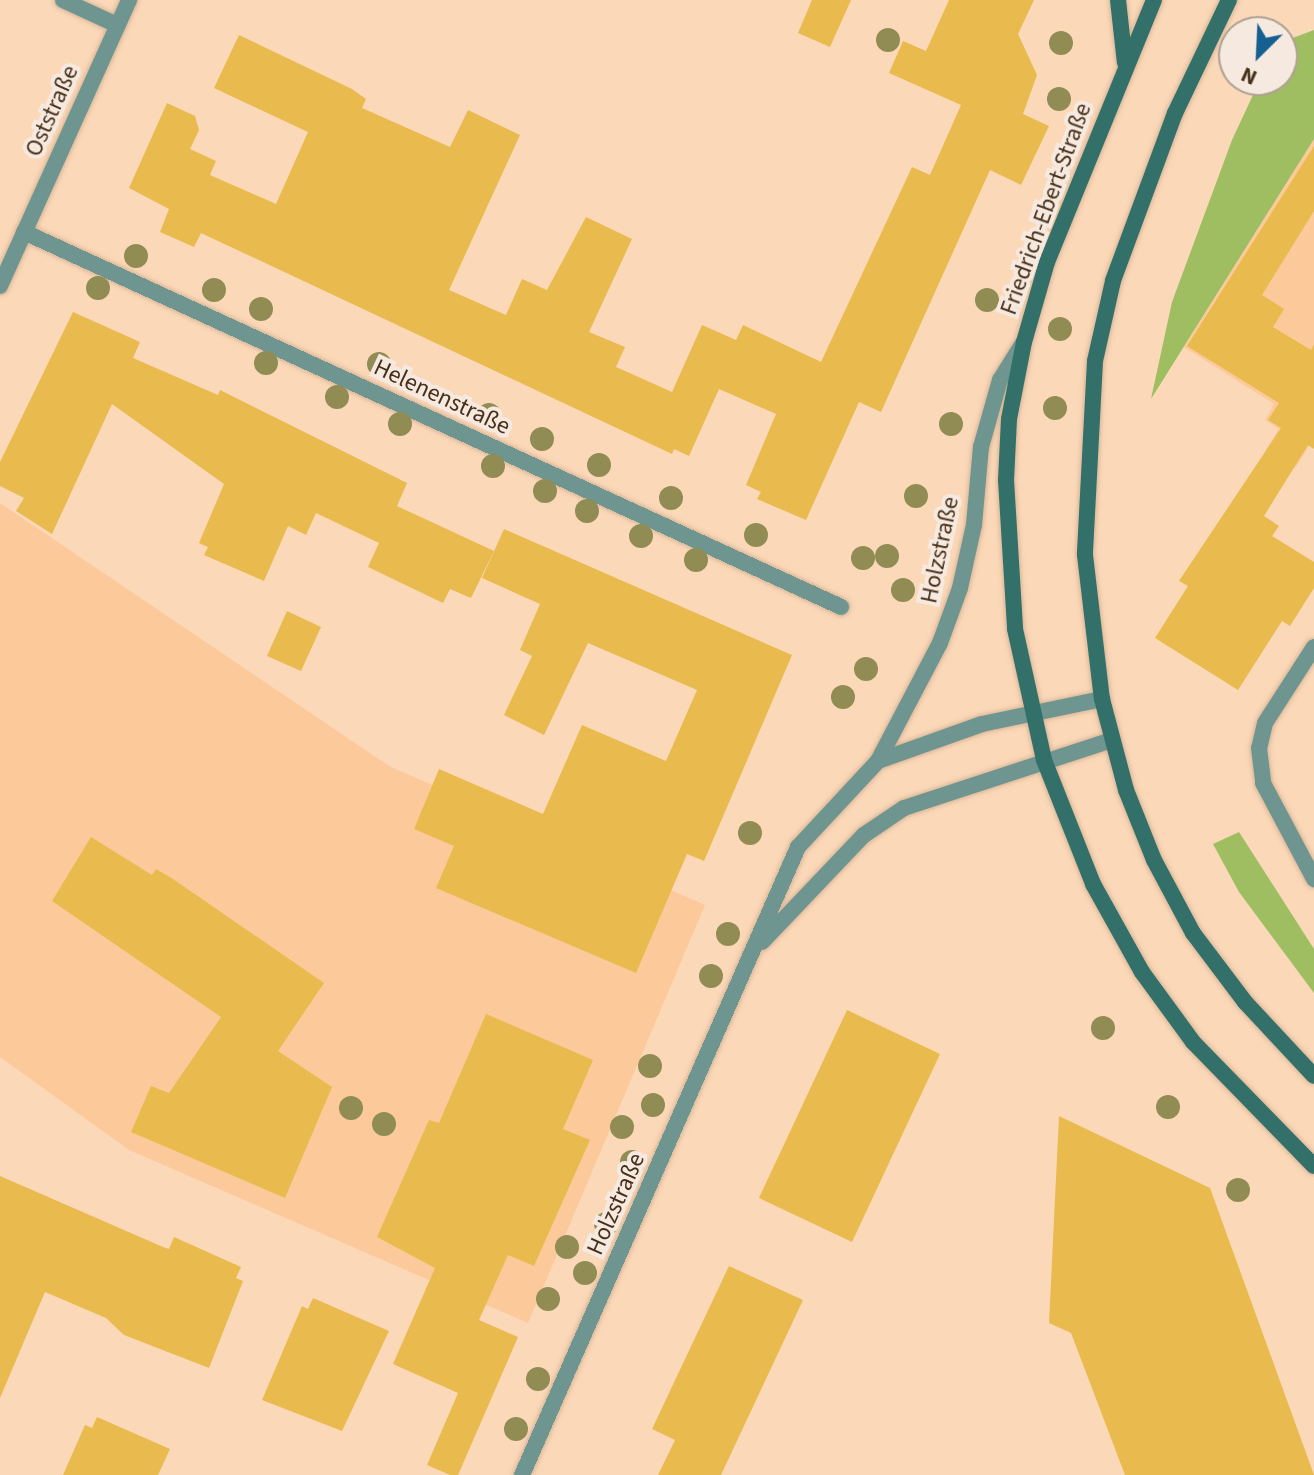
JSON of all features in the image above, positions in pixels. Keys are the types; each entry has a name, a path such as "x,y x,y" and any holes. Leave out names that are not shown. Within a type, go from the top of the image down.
{"main road":[{"path":"1118,0 1125,65"},
{"name":"Friedrich-Ebert-Straße","path":"1154,0 1047,262 1024,342 1009,419 1006,480 1011,602 1044,760 1093,884 1142,972 1193,1042 1314,1166"},
{"path":"1229,0 1175,113 1113,281 1095,361 1085,555 1102,699 1112,740 1154,860 1193,933 1245,1002 1314,1076"}],"street":[{"path":"63,0 117,25"},
{"name":"Oststraße","path":"0,286 129,0"},
{"name":"Helenenstraße","path":"24,232 841,607"},
{"name":"Holzstraße","path":"522,1475 798,847 878,761 920,683 955,602 974,525 981,447 1000,380 1024,342"},
{"path":"1314,647 1265,723 1259,748 1263,783 1314,879"},
{"name":"Holzstraße","path":"878,761 982,724 1102,699"},
{"name":"Holzstraße","path":"753,952 864,835 894,815 1044,760 1112,740"}],"shaded area":[{"path":"1314,139 1314,438 1295,469 1265,451 1279,429 1265,420 1274,404 1184,347"},
{"path":"0,503 389,766 705,905 528,1323 129,1150 0,1057"}],"green space":[{"path":"1314,30 1314,139 1151,399 1172,302 1232,140 1253,96 1298,96 1298,36"},
{"path":"1239,832 1314,949 1314,993 1239,892 1213,844"}],"building":[{"path":"812,0 851,0 830,47 798,33"},
{"path":"949,0 1034,0 1018,34 1037,75 1023,114 1049,126 1021,185 990,170 881,412 859,402 806,520 757,499 761,492 746,485 776,414 719,389 689,456 674,449 672,454 201,233 194,247 160,232 169,209 129,188 167,103 195,116 199,130 190,149 216,161 210,175 276,204 308,132 214,88 239,35 352,89 366,99 362,108 450,147 468,110 520,135 449,290 506,315 522,279 547,290 586,217 632,239 589,332 625,347 616,367 672,392 702,325 736,340 743,325 821,362 912,167 930,175 961,105 889,73 903,41 926,51"},
{"path":"1314,146 1314,211 1262,295 1284,309 1273,327 1311,350 1314,344 1314,449 1308,445 1264,516 1279,526 1272,536 1314,562 1314,588 1290,626 1282,621 1238,690 1155,638 1188,586 1179,581 1281,428 1268,420 1279,403 1187,346"},
{"path":"73,312 140,342 133,358 218,395 220,390 407,483 397,506 494,551 471,598 450,589 443,603 368,567 379,543 316,513 306,535 288,526 264,581 204,555 208,547 199,543 224,484 112,404 52,534 16,511 24,498 0,486 0,462"},
{"path":"504,529 792,655 704,861 687,854 636,973 436,888 454,846 414,829 439,769 543,814 582,725 666,761 697,690 588,643 544,735 504,715 532,656 520,650 540,604 482,578"},
{"path":"287,611 321,627 301,671 267,656"},
{"path":"91,837 152,875 156,869 173,879 324,983 278,1051 332,1087 285,1198 131,1132 151,1086 169,1093 221,1017 52,901"},
{"path":"847,1010 940,1054 852,1242 759,1198"},
{"path":"486,1014 593,1060 563,1129 590,1140 534,1266 508,1255 479,1320 518,1337 458,1475 450,1475 427,1465 458,1393 393,1364 435,1268 377,1237 429,1120 439,1123"},
{"path":"1059,1116 1210,1188 1314,1475 1125,1475 1071,1333 1049,1323"},
{"path":"0,1176 163,1247 169,1249 174,1237 241,1267 236,1278 243,1281 209,1368 124,1335 106,1318 45,1292 0,1398"},
{"path":"729,1266 803,1300 721,1475 658,1475 675,1440 652,1429"},
{"path":"313,1298 389,1331 342,1431 262,1400 302,1306 308,1309"},
{"path":"97,1417 170,1449 158,1475 63,1475 85,1425 92,1428"}]}
